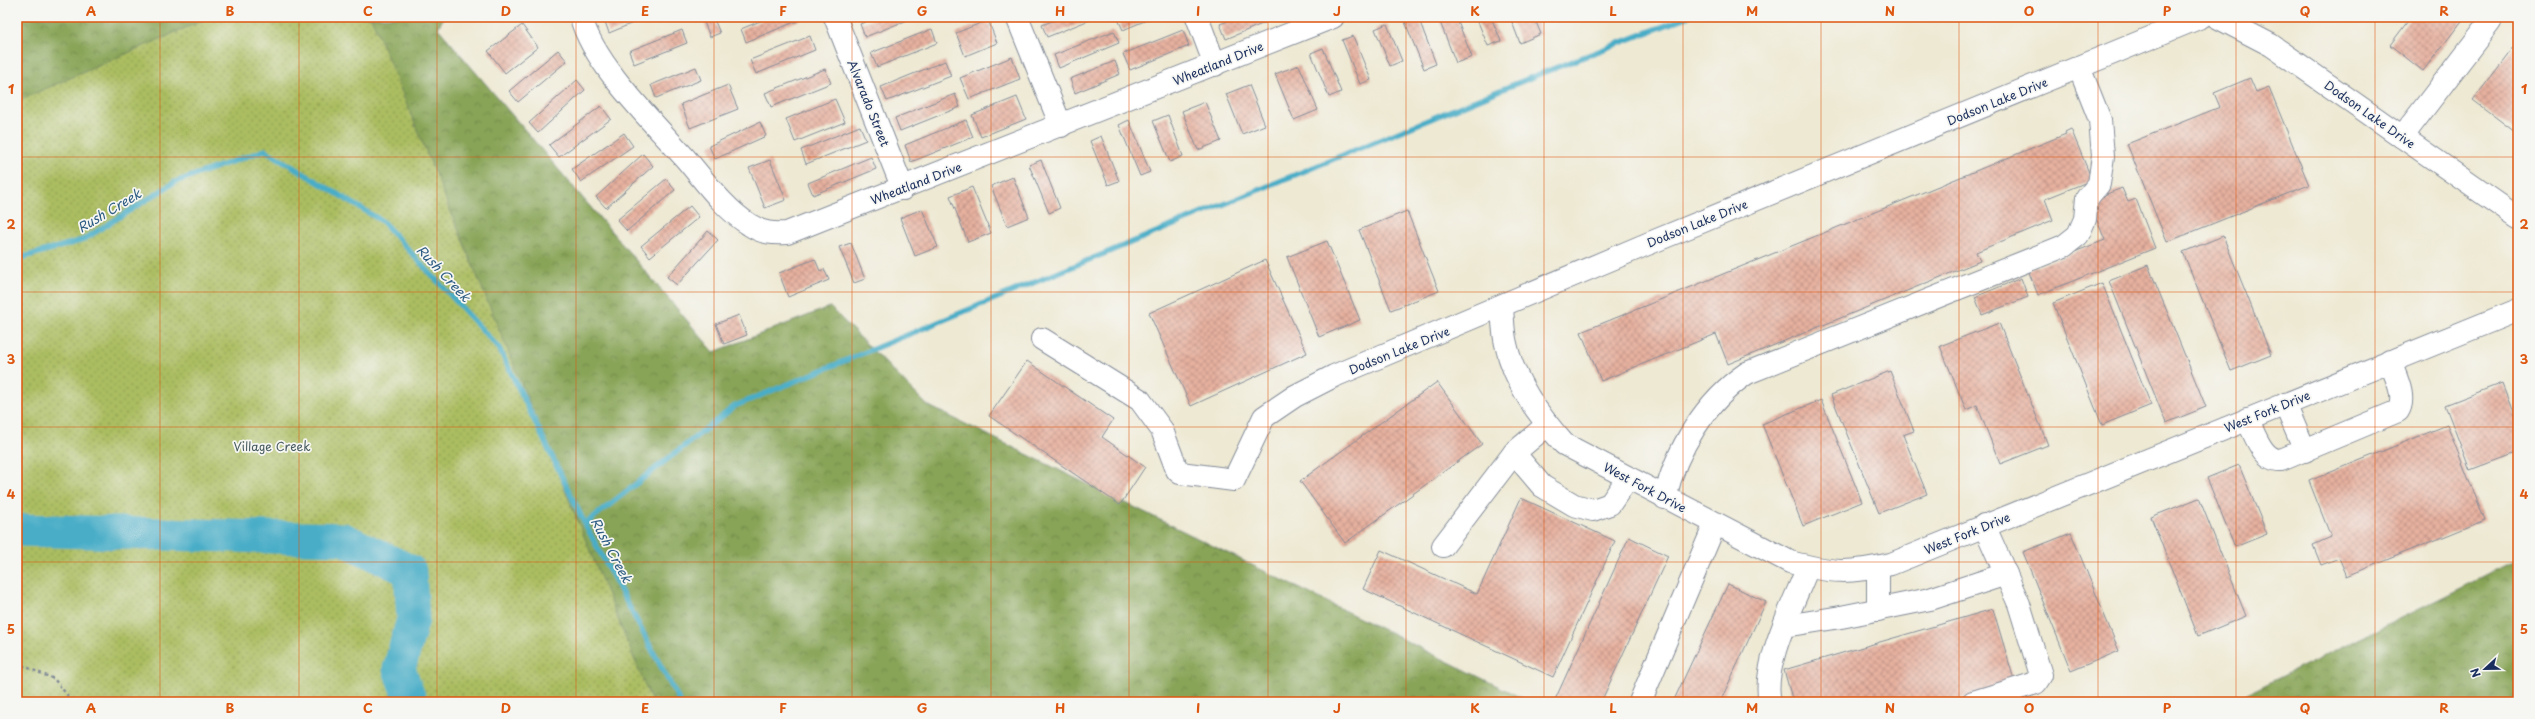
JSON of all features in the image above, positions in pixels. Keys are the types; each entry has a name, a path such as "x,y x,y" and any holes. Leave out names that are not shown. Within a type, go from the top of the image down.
{"street":[{"name":"Wheatland Drive","path":"581,17 595,47 614,78 725,204 750,225 767,233 787,233 1215,65 1332,17"},
{"name":"Alvarado Street","path":"835,17 903,188"},
{"path":"1017,17 1061,126"},
{"path":"1197,17 1215,65"},
{"name":"Dodson Lake Drive","path":"1042,339 1140,400 1162,430 1177,470 1180,473 1234,480 1264,417 1296,396 1334,376 1502,307 1645,245 2200,17"},
{"name":"Dodson Lake Drive","path":"2217,17 2271,45 2402,136 2515,211"},
{"path":"2402,136 2490,22"},
{"path":"1665,498 1671,473 1699,422 1712,403 1729,386 1747,373 2064,246 2078,235 2084,219 2087,198 2099,184 2103,156 2100,120 2079,67"},
{"name":"West Fork Drive","path":"1502,307 1506,344 1515,373 1538,414 1564,444 1790,562 1826,572 1859,571 1891,564 1984,525 2518,310"},
{"path":"2247,419 2266,455 2273,461 2281,460 2305,451 2398,411 2402,404 2401,396 2390,362"},
{"path":"2285,404 2305,451"},
{"path":"1443,546 1514,453 1547,425"},
{"path":"1514,453 1542,486 1574,505 1593,510 1610,504 1628,478"},
{"path":"1640,702 1715,524"},
{"path":"1973,702 2036,683 2040,675 2019,604 1984,525"},
{"path":"1770,702 1767,690 1769,670 1808,567"},
{"path":"1878,567 1878,610"},
{"path":"1785,626 1878,610 1930,598 2006,574"}],"path":[{"path":"17,663 54,679 73,702"}],"green space":[{"path":"17,17 444,17 438,28 714,352 830,307 927,405 1530,702 17,702"},
{"name":"Village Creek","path":"211,17 371,17 652,702 17,702 17,101"},
{"path":"2518,560 2518,702 2230,702"}],"building":[{"path":"609,17 647,17 609,33 604,19"},
{"path":"702,17 713,17 720,33 710,37"},
{"path":"770,17 807,17 746,42 741,29"},
{"path":"878,17 915,17 865,37 860,24"},
{"path":"1062,17 1097,17 1047,37 1042,25"},
{"path":"1117,17 1154,17 1123,30"},
{"path":"1238,17 1279,17 1226,39 1220,24"},
{"path":"1403,17 1418,17 1436,64 1424,69"},
{"path":"1438,17 1456,17 1472,57 1456,63"},
{"path":"1476,17 1491,17 1501,41 1488,46"},
{"path":"1510,17 1534,17 1541,34 1520,43"},
{"path":"2411,17 2465,17 2423,71 2390,45"},
{"path":"988,20 997,43 965,56 956,33"},
{"path":"1387,24 1402,61 1390,66 1375,29"},
{"path":"522,25 538,47 505,73 488,51"},
{"path":"932,29 937,43 877,67 871,53"},
{"path":"682,30 687,43 634,64 629,51"},
{"path":"1183,30 1189,46 1130,70 1123,54"},
{"path":"1114,31 1119,43 1059,68 1054,55"},
{"path":"810,36 815,50 756,74 750,60"},
{"path":"1353,36 1371,80 1360,84 1342,40"},
{"path":"2518,42 2518,128 2515,132 2473,100"},
{"path":"1323,48 1341,92 1329,97 1311,53"},
{"path":"558,50 567,61 518,102 509,91"},
{"path":"1012,57 1020,79 969,99 960,78"},
{"path":"945,61 951,76 887,101 881,87"},
{"path":"1115,61 1120,74 1075,93 1070,79"},
{"path":"1299,65 1318,110 1294,120 1275,74"},
{"path":"696,67 701,80 656,98 651,85"},
{"path":"825,69 831,83 771,107 765,93"},
{"path":"2250,78 2256,92 2269,87 2309,185 2167,242 2127,144 2220,107 2214,93"},
{"path":"577,80 585,90 538,133 529,123"},
{"path":"728,85 738,109 690,128 681,104"},
{"path":"1249,85 1265,125 1242,134 1226,94"},
{"path":"955,94 960,107 900,131 895,118"},
{"path":"1017,97 1026,119 981,137 972,115"},
{"path":"835,99 845,122 795,142 786,119"},
{"path":"1205,102 1221,141 1198,150 1182,111"},
{"path":"601,106 611,119 559,157 549,145"},
{"path":"1168,115 1183,156 1170,162 1153,121"},
{"path":"966,120 973,137 911,162 905,145"},
{"path":"1129,120 1150,172 1140,176 1119,125"},
{"path":"760,122 766,136 715,159 709,146"},
{"path":"860,126 866,140 806,164 801,150"},
{"path":"2071,129 2092,180 2045,199 2053,220 1976,252 1980,261 1728,364 1716,334 1601,381 1581,332 2066,134 2065,132"},
{"path":"624,133 633,146 581,182 572,169"},
{"path":"1101,136 1119,181 1108,185 1090,141"},
{"path":"643,154 653,166 606,208 596,197"},
{"path":"871,157 876,169 813,195 808,183"},
{"path":"770,160 786,200 765,208 749,168"},
{"path":"1041,160 1060,208 1049,213 1029,165"},
{"path":"1013,177 1029,217 1007,226 991,186"},
{"path":"666,179 675,190 627,231 617,220"},
{"path":"972,187 991,233 968,242 950,196"},
{"path":"2122,188 2128,202 2136,199 2155,248 2038,295 2028,270 2105,240 2089,201"},
{"path":"690,206 699,217 650,257 641,246"},
{"path":"922,209 938,247 915,256 900,218"},
{"path":"1407,211 1439,291 1391,310 1359,230"},
{"path":"708,231 718,240 677,285 667,277"},
{"path":"2223,236 2271,355 2231,371 2183,252"},
{"path":"1327,241 1360,320 1319,337 1287,257"},
{"path":"851,243 865,279 854,283 839,247"},
{"path":"815,259 820,271 824,269 829,280 788,297 779,273"},
{"path":"1265,260 1307,353 1191,406 1149,313"},
{"path":"2148,265 2206,407 2166,423 2109,281"},
{"path":"2021,278 2028,297 1982,315 1975,297"},
{"path":"2102,283 2151,405 2102,425 2053,303"},
{"path":"739,315 747,335 724,344 716,324"},
{"path":"1999,323 2048,445 2000,464 1977,405 1966,410 1940,346"},
{"path":"1027,361 1113,420 1102,437 1145,467 1120,505 989,416"},
{"path":"1890,371 1914,431 1903,435 1927,494 1879,513 1831,395"},
{"path":"1437,382 1482,444 1345,543 1300,481"},
{"path":"2502,383 2518,424 2518,452 2470,470 2445,405"},
{"path":"1821,400 1862,502 1803,526 1762,424"},
{"path":"2447,425 2485,520 2347,576 2339,558 2321,565 2313,545 2331,537 2309,481"},
{"path":"2239,465 2267,534 2235,547 2207,478"},
{"path":"1521,498 1615,541 1553,677 1363,589 1381,550 1477,594"},
{"path":"2199,498 2246,616 2198,636 2151,517"},
{"path":"2071,533 2119,651 2071,671 2023,552"},
{"path":"1629,537 1668,556 1601,702 1554,702"},
{"path":"1728,584 1766,602 1720,702 1673,702"},
{"path":"1993,609 2015,683 1950,702 1793,702 1784,670"}],"waterway":[{"path":"585,524 735,406 1542,73 1687,17"},
{"name":"Rush Creek","path":"17,259 83,240 175,182 265,150 382,221 499,348 585,524 680,702"},
{"name":"Village Creek","path":"17,530 343,539 410,571 413,619 399,669 411,702"}]}
